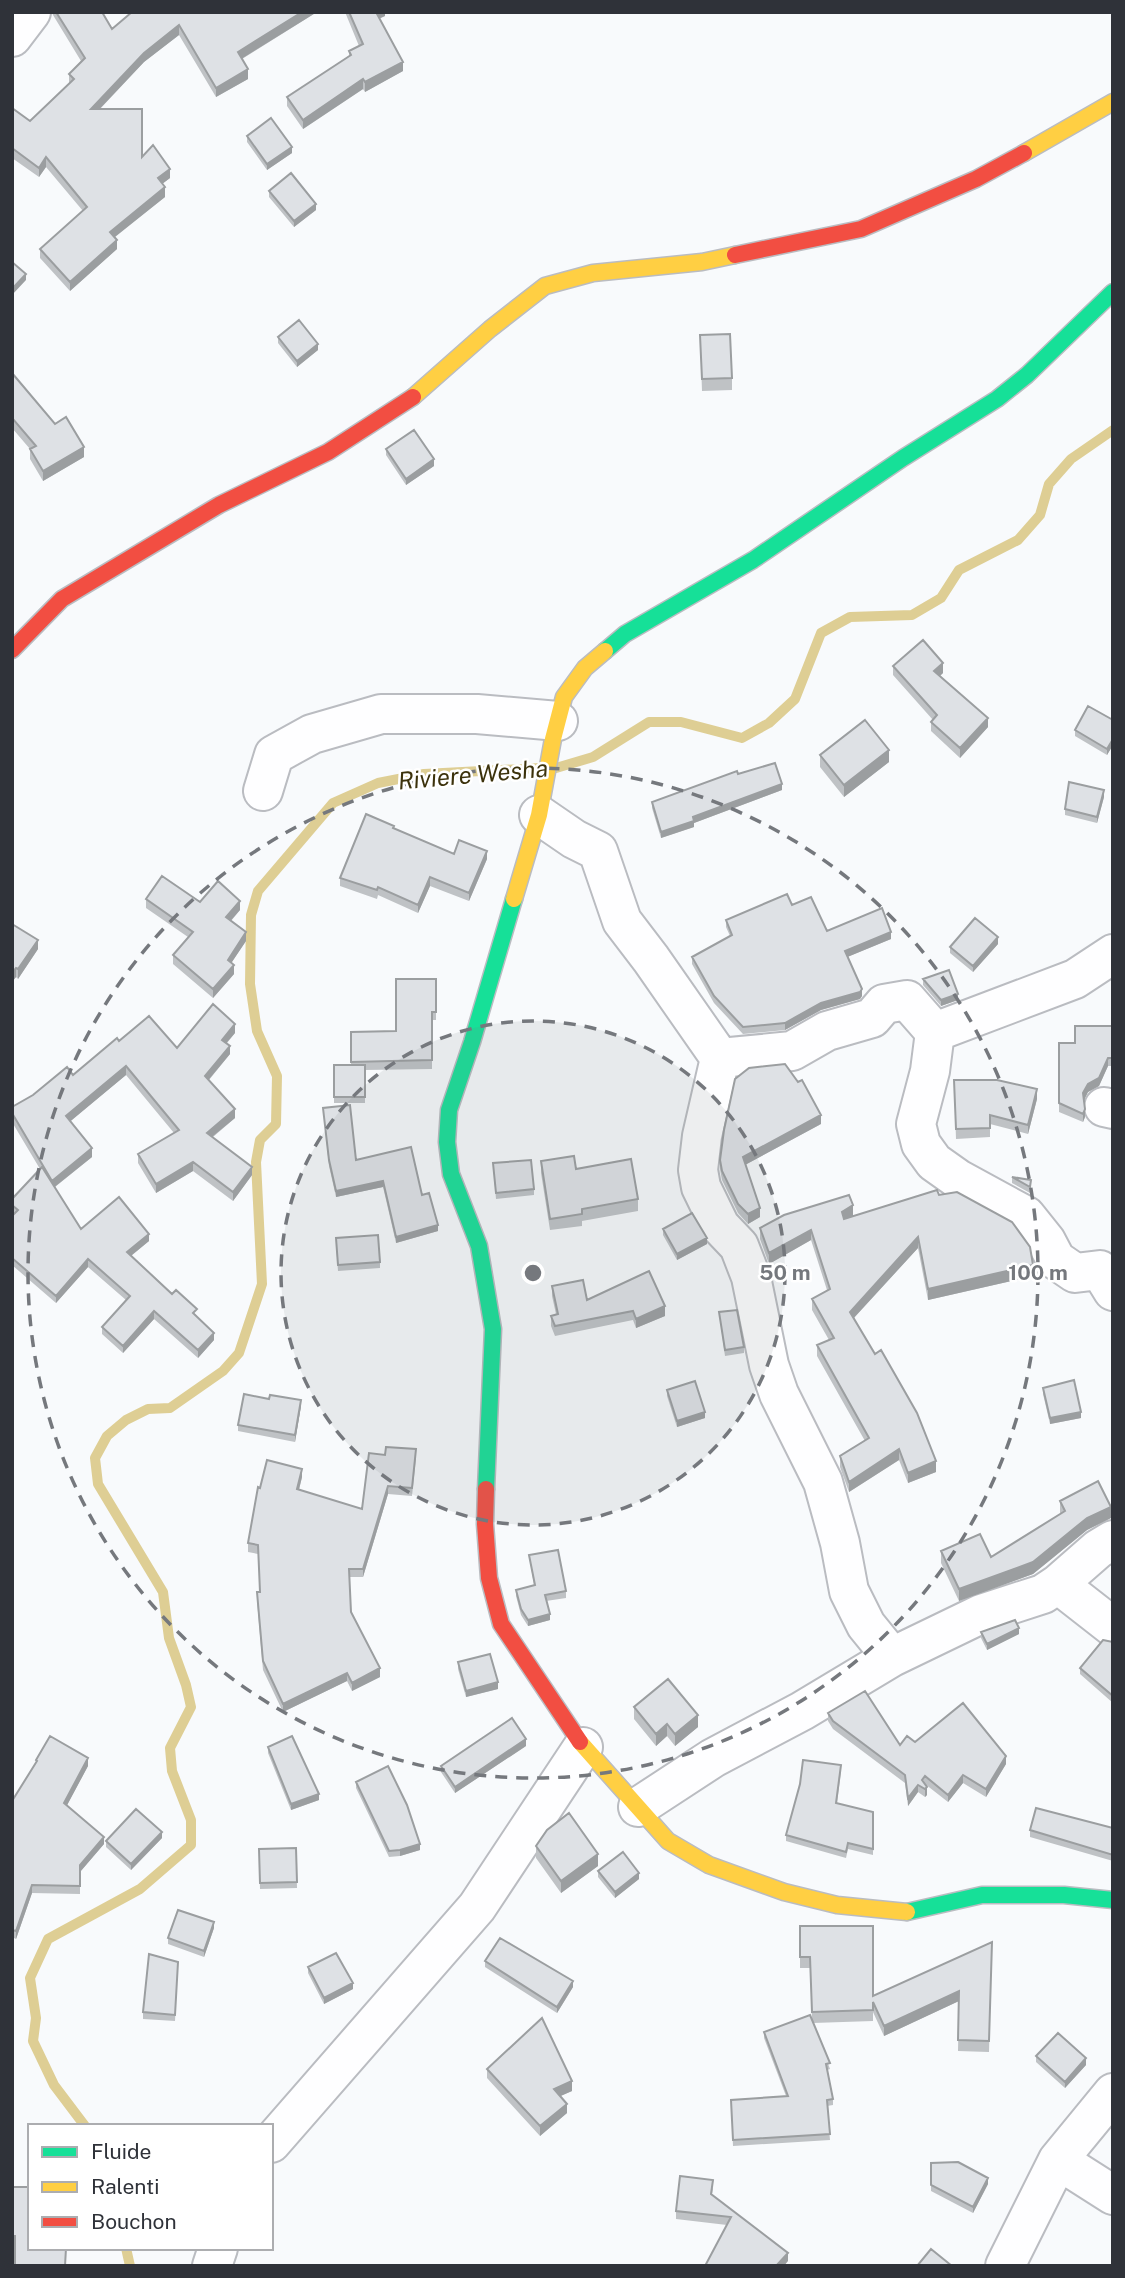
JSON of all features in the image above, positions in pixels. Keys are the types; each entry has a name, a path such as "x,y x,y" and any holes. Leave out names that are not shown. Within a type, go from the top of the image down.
{"street":[{"path":"12,37 31,12"},
{"path":"12,650 62,599 219,505 328,452 406,403 490,329 545,286 593,273 702,262 861,229 975,179 1071,128 1113,102"},
{"path":"1113,292 1027,375 997,399 903,458 753,560 625,634 585,668 564,697 542,801 472,1042 449,1110 447,1142 451,1174 479,1246 493,1329 485,1524 489,1578 501,1624 583,1747 668,1841 709,1865 784,1892 837,1905 909,1912 982,1895 1064,1895 1113,1900"},
{"path":"263,791 274,755 312,734 381,714 477,714 556,730"},
{"path":"542,801 574,839 598,851 622,921 720,1058 702,1136 698,1170 701,1186 720,1226 739,1246 751,1277 769,1364 779,1394 823,1482 840,1543 849,1591 866,1625 892,1657"},
{"path":"935,1032 1075,979 1113,954"},
{"path":"720,1058 792,1051 827,1031 872,1018 884,1004 907,1000 935,1032 930,1071 916,1124 920,1144 934,1162 958,1179 1026,1216 1046,1241 1056,1260 1075,1273 1109,1274"},
{"path":"638,1807 713,1758 802,1711 892,1657 981,1614 1044,1594 1098,1549 1113,1540"},
{"path":"1058,1584 1113,1627"},
{"path":"273,2141 477,1907 583,1747"},
{"path":"1005,2266 1058,2160 1113,2093"},
{"path":"1058,2160 1113,2195"}],"building":[{"path":"56,12 102,12 112,29 132,12 302,12 238,52 248,69 216,88 179,25 144,53 91,109 142,109 142,157 153,145 170,169 158,178 165,187 110,232 117,240 70,282 40,249 87,207 46,157 39,168 12,148 12,108 30,121 74,79 69,74 85,58"},
{"path":"349,12 376,12 403,62 365,82 363,79 303,120 287,97 351,55 349,51 363,44"},
{"path":"271,118 292,147 267,164 247,136"},
{"path":"291,173 316,204 294,221 269,191"},
{"path":"12,262 26,274 12,289"},
{"path":"299,320 318,344 297,361 278,337"},
{"path":"730,334 732,378 702,379 700,335"},
{"path":"12,373 55,424 66,417 84,447 43,471 30,449 36,446 12,418"},
{"path":"414,430 434,459 406,479 386,449"},
{"path":"923,640 943,663 934,671 988,718 960,748 931,722 937,715 893,666"},
{"path":"1088,706 1113,720 1113,739 1107,749 1075,730"},
{"path":"865,720 889,750 844,785 820,755"},
{"path":"775,763 782,784 693,817 694,821 661,832 652,802 737,771 738,774"},
{"path":"1069,782 1104,790 1097,817 1065,809"},
{"path":"366,814 454,854 459,840 487,851 469,893 430,877 418,905 378,887 377,890 340,878"},
{"path":"162,876 200,902 218,881 240,901 226,917 246,932 228,960 234,965 213,989 173,955 193,932 146,899"},
{"path":"787,894 792,905 811,897 827,931 882,908 891,932 845,951 862,989 860,992 821,1003 785,1023 743,1027 714,996 692,957 732,935 726,920"},
{"path":"975,918 998,937 973,966 950,947"},
{"path":"12,924 38,940 18,969 12,973"},
{"path":"949,970 958,994 941,1000 923,979"},
{"path":"396,979 436,979 436,1012 432,1012 432,1060 351,1062 351,1032 396,1031"},
{"path":"213,1004 235,1024 222,1040 230,1046 205,1076 235,1109 207,1133 252,1167 233,1192 193,1162 156,1184 138,1154 179,1130 126,1066 66,1116 92,1148 52,1181 12,1113 12,1107 33,1095 67,1067 73,1075 117,1038 119,1041 149,1016 177,1048"},
{"path":"1075,1026 1113,1026 1113,1058 1108,1058 1099,1078 1088,1084 1083,1093 1083,1114 1059,1103 1059,1043 1075,1043"},
{"path":"785,1064 798,1082 802,1080 821,1115 743,1157 760,1208 748,1214 738,1204 722,1171 720,1160 735,1079 749,1068"},
{"path":"334,1065 365,1065 365,1097 334,1097"},
{"path":"954,1080 997,1080 1037,1089 1028,1125 990,1115 990,1128 956,1129"},
{"path":"350,1105 356,1160 411,1147 422,1195 429,1193 438,1225 396,1237 383,1181 336,1191 329,1160 323,1108"},
{"path":"574,1156 576,1169 631,1159 638,1199 582,1209 582,1214 550,1219 541,1161"},
{"path":"531,1160 534,1189 496,1193 493,1163"},
{"path":"42,1167 81,1229 119,1197 149,1234 127,1252 172,1294 176,1290 197,1309 193,1313 214,1333 198,1350 154,1311 123,1346 102,1327 130,1296 88,1259 56,1296 12,1258 12,1216 18,1210 12,1205 12,1199"},
{"path":"1012,1177 1031,1180 1030,1187"},
{"path":"937,1190 939,1195 957,1192 1012,1222 1030,1247 1033,1265 928,1289 918,1237 850,1312 875,1354 881,1350 917,1413 936,1461 908,1473 899,1449 849,1482 840,1456 869,1438 817,1345 834,1338 812,1299 830,1289 811,1230 769,1253 760,1228 784,1215 849,1195 853,1205 842,1212 844,1219"},
{"path":"692,1213 707,1238 677,1254 663,1229"},
{"path":"378,1235 380,1262 338,1265 336,1238"},
{"path":"649,1271 665,1306 636,1319 633,1311 555,1326 551,1316 558,1314 552,1286 583,1280 587,1300"},
{"path":"737,1310 744,1347 725,1350 719,1312"},
{"path":"1074,1380 1081,1412 1050,1418 1043,1388"},
{"path":"695,1381 705,1412 677,1421 667,1390"},
{"path":"244,1394 269,1399 270,1395 301,1400 295,1435 238,1425"},
{"path":"386,1447 416,1449 412,1488 388,1486 363,1569 349,1569 351,1612 380,1668 352,1683 347,1673 283,1704 263,1661 257,1592 260,1592 258,1545 248,1543 258,1487 260,1488 267,1460 302,1469 297,1489 362,1509 369,1453 385,1455"},
{"path":"1098,1481 1111,1507 1087,1518 1033,1562 959,1589 941,1551 980,1534 991,1557 1065,1511 1060,1501"},
{"path":"558,1550 566,1591 545,1595 550,1614 528,1620 521,1609 516,1590 535,1585 529,1555"},
{"path":"1015,1620 1019,1628 987,1644 981,1632"},
{"path":"1103,1640 1113,1642 1113,1696 1080,1668"},
{"path":"490,1654 498,1682 466,1691 458,1662"},
{"path":"668,1679 698,1715 675,1734 667,1724 656,1734 634,1707"},
{"path":"865,1691 900,1745 907,1736 915,1742 963,1703 1006,1756 986,1789 963,1775 948,1795 925,1776 922,1780 927,1787 925,1789 918,1785 908,1798 905,1775 833,1721 828,1713"},
{"path":"512,1718 526,1739 455,1787 441,1766"},
{"path":"50,1736 88,1758 64,1803 104,1837 80,1865 80,1886 32,1885 16,1931 12,1930 12,1801"},
{"path":"292,1736 319,1794 291,1804 268,1747"},
{"path":"803,1760 841,1765 836,1803 873,1812 873,1849 848,1843 846,1852 786,1835 800,1784"},
{"path":"388,1766 407,1805 420,1844 389,1851 356,1782"},
{"path":"1036,1808 1113,1828 1113,1855 1030,1830"},
{"path":"136,1809 162,1832 131,1864 106,1841"},
{"path":"569,1813 598,1854 561,1881 536,1846 547,1830"},
{"path":"296,1848 297,1882 260,1883 259,1849"},
{"path":"623,1852 639,1873 615,1892 598,1871"},
{"path":"178,1910 214,1922 204,1951 168,1938"},
{"path":"800,1926 873,1926 873,1996 992,1942 989,2041 958,2040 959,1991 884,2026 873,2002 873,2010 812,2012 810,1957 800,1957"},
{"path":"500,1938 573,1981 557,2007 485,1961"},
{"path":"336,1953 353,1983 324,1998 308,1967"},
{"path":"149,1954 178,1962 175,2015 143,2012"},
{"path":"810,2015 830,2063 826,2064 833,2099 827,2100 830,2134 733,2140 731,2100 788,2096 764,2032"},
{"path":"542,2018 572,2081 554,2089 567,2104 540,2126 487,2069"},
{"path":"1058,2033 1086,2058 1065,2082 1036,2056"},
{"path":"958,2162 988,2178 973,2207 931,2185 931,2163"},
{"path":"680,2176 713,2180 711,2194 788,2253 776,2266 705,2266 731,2217 676,2211"},
{"path":"12,2187 28,2187 28,2250 66,2250 65,2266 15,2266 15,2236 12,2236"},
{"path":"931,2249 952,2266 917,2266"}],"waterway":[{"name":"Riviere Wesha","path":"556,768 593,757 649,722 681,722 742,738 769,723 795,699 821,633 850,617 912,615 941,598 959,570 1018,540 1040,515 1049,484 1071,459 1113,430"},
{"name":"Riviere Wesha","path":"83,2124 54,2085 33,2041 36,2018 30,1978 48,1939 140,1889 191,1845 191,1820 172,1771 170,1748 191,1707 169,1638 163,1592 98,1484 95,1458 107,1436 126,1420 148,1409 170,1408 223,1371 239,1353 262,1284 256,1162 260,1140 276,1124 277,1076 257,1031 250,984 251,915 258,891 333,803 378,783 424,774 540,768"},
{"name":"Riviere Wesha","path":"126,2250 130,2266"}],"traffic: fast":[{"path":"605,651 625,634 753,560 903,458 997,399 1027,375 1113,292"},
{"path":"486,1489 493,1329 479,1246 451,1174 447,1142 449,1110 514,899"},
{"path":"907,1912 982,1895 1064,1895 1113,1900"}],"traffic: slow":[{"path":"1024,153 1113,102"},
{"path":"413,397 490,329 545,286 593,273 702,262 735,255"},
{"path":"514,899 539,815 564,697 585,668 605,651"},
{"path":"580,1742 668,1841 709,1865 784,1892 837,1905 907,1912"}],"traffic: jam":[{"path":"735,255 861,229 976,179 1024,153"},
{"path":"12,650 62,599 219,505 328,452 413,397"},
{"path":"486,1489 485,1524 489,1578 501,1624 580,1742"}]}
